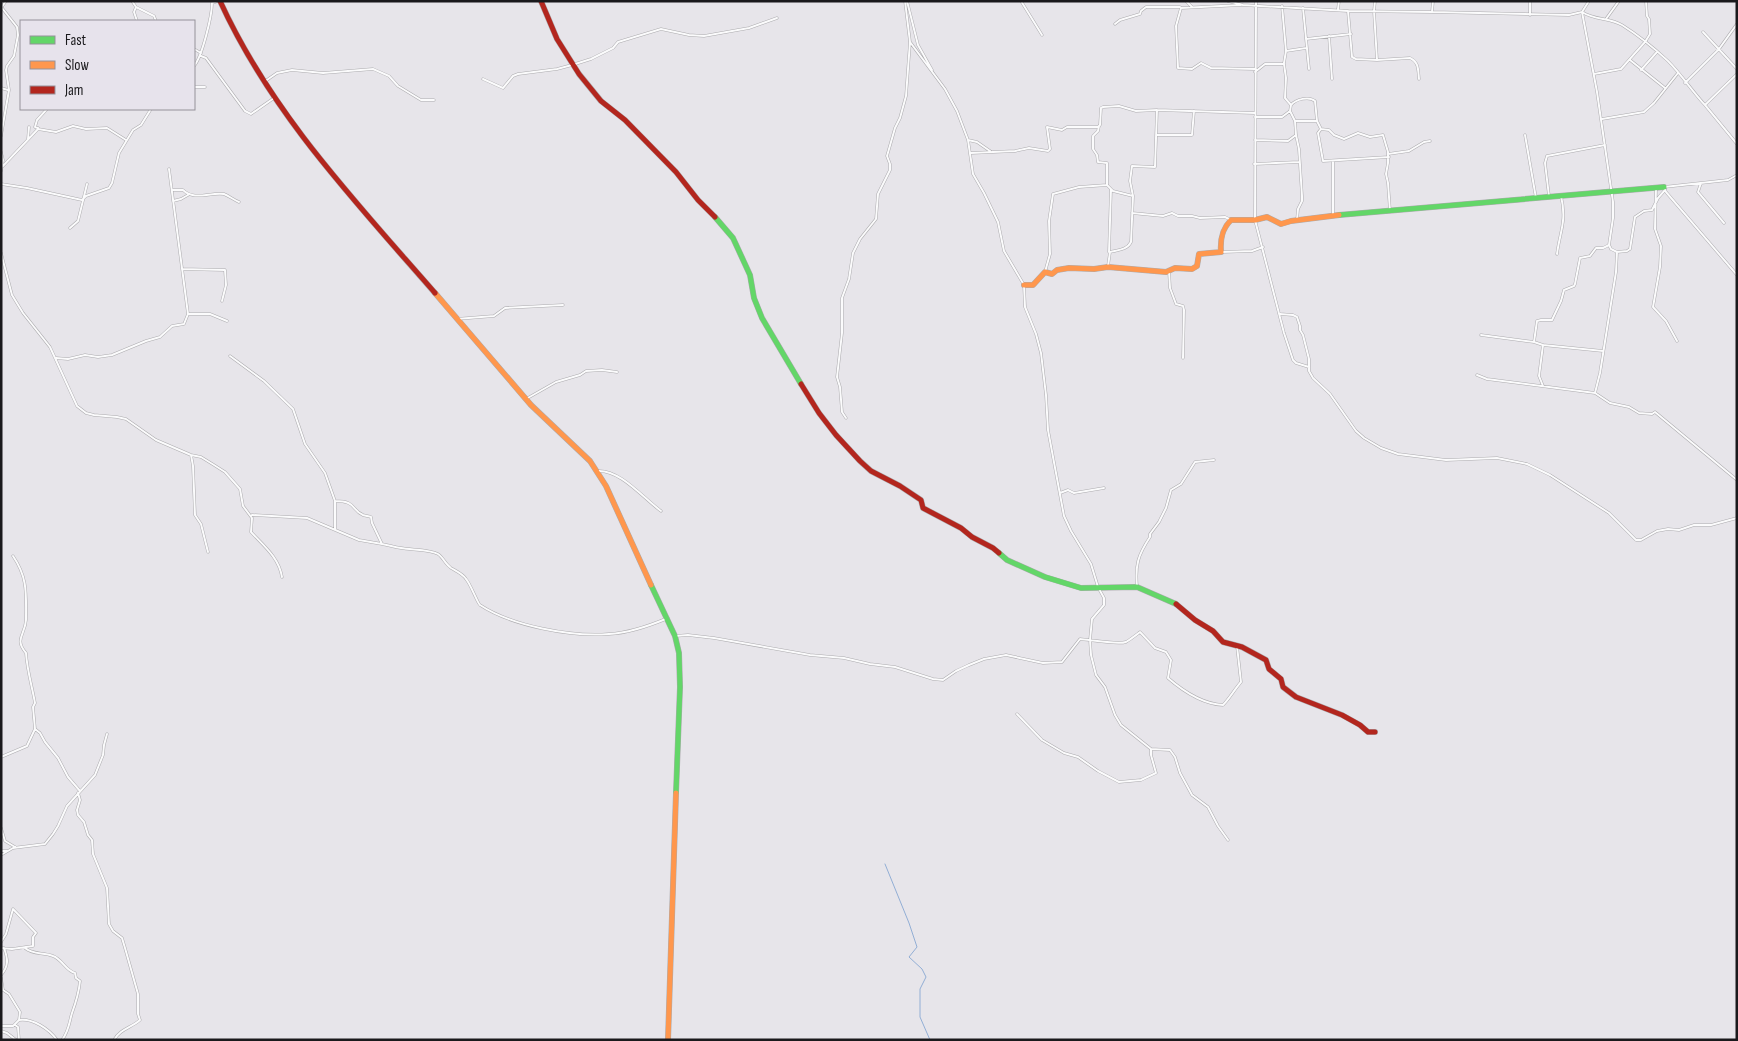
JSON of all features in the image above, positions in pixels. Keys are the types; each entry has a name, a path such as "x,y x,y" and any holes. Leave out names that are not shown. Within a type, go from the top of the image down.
{"street":[{"path":"1,136 8,90 6,70 14,56 18,35 17,27 2,8 6,1"},
{"path":"132,1 136,8 154,16 156,20"},
{"path":"195,64 201,55 212,3 219,1 230,26 274,98 300,135 526,399 583,454 606,486 668,618 679,652 680,687 668,1040"},
{"path":"541,1 557,39 572,66 601,101 640,136 733,238 750,276 755,305 762,318 819,413 841,441 871,471 900,486 921,500 923,508 994,548 1007,560 1045,577 1080,588 1137,587 1174,601 1195,620 1213,631 1223,642 1266,660 1269,669 1281,679 1283,687 1296,697 1342,715 1360,724 1368,732 1375,732"},
{"path":"846,418 842,412 840,387 837,378 842,333 842,298 849,279 853,253 860,239 876,218 878,194 890,170 887,156 906,96 910,42 906,1"},
{"path":"906,1 918,45 935,76"},
{"path":"1022,1 1042,34"},
{"path":"1186,1 1192,6"},
{"path":"1228,1 1243,5"},
{"path":"1256,1 1255,220 1293,360 1296,363 1309,367"},
{"path":"1338,10 1339,1"},
{"path":"1375,1 1377,60"},
{"path":"1432,12 1433,1"},
{"path":"1530,1 1530,15"},
{"path":"1589,1 1582,12 1594,74 1612,192 1613,209 1609,245 1611,249 1617,252 1630,249 1635,218 1644,211 1652,210 1665,189"},
{"path":"1606,18 1619,1"},
{"path":"1594,74 1621,69 1645,42 1650,34 1646,1"},
{"path":"1114,24 1120,20 1140,14 1141,10 1146,7 1183,6 1202,8 1243,5 1282,6 1348,11 1530,15 1569,15 1582,12"},
{"path":"1183,6 1177,20 1178,68 1192,69 1201,63 1211,68 1255,71 1265,64 1284,64"},
{"path":"1282,6 1286,51 1284,98 1290,104 1290,111 1296,122 1300,162 1302,201 1298,209 1298,220"},
{"path":"136,8 134,12 137,20"},
{"path":"1303,8 1308,69"},
{"path":"1348,11 1354,59 1410,58 1418,66 1419,79"},
{"path":"1582,12 1587,16 1606,18 1622,25 1668,61 1737,144"},
{"path":"483,80 503,88 513,76 518,74 572,66 613,48 618,42 662,29 704,36 749,28 778,18"},
{"path":"1685,83 1719,49 1737,24"},
{"path":"1703,32 1737,69"},
{"path":"1306,39 1351,34"},
{"path":"1329,36 1332,78"},
{"path":"910,42 952,100 968,140 973,174 998,222 1004,251 1024,285 1025,307 1036,334 1040,353 1046,395 1048,430 1064,516 1071,532 1088,557 1098,587 1104,598 1104,605 1092,618 1091,655 1096,675 1105,688 1115,715 1121,725 1151,749 1170,750 1192,795 1208,807 1228,840"},
{"path":"1286,51 1306,48"},
{"path":"195,50 206,58 246,111 251,114 274,98"},
{"path":"1641,70 1657,52"},
{"path":"1630,60 1665,88"},
{"path":"264,82 277,72 292,70 322,73 373,69 389,76 398,86 421,100 434,100"},
{"path":"1601,119 1644,112 1654,103 1678,73"},
{"path":"1705,105 1737,74"},
{"path":"195,87 205,87"},
{"path":"1,88 8,90"},
{"path":"1290,104 1299,100 1314,99 1317,121 1321,129"},
{"path":"1132,196 1111,189 1107,185 1107,163 1098,162 1097,155 1093,150 1093,136 1098,131 1101,108 1103,106 1119,106 1136,111 1255,112"},
{"path":"38,129 35,127 38,120 46,110"},
{"path":"82,200 86,196 109,188 112,184 119,153 133,130 141,125 150,110"},
{"path":"1109,254 1130,245 1132,232 1131,168 1155,167 1157,110"},
{"path":"1156,135 1192,135 1194,111"},
{"path":"1255,117 1282,117 1290,111"},
{"path":"1296,122 1317,121"},
{"path":"38,129 56,132 73,126 86,129 107,128 126,140"},
{"path":"971,153 1029,148 1048,151 1050,149 1047,127 1062,130 1067,127 1099,126"},
{"path":"28,139 29,127"},
{"path":"1,171 3,166 38,129"},
{"path":"1321,129 1329,130 1334,135 1343,139 1358,134 1370,137 1383,135 1389,155 1386,174 1390,211"},
{"path":"1321,129 1318,133 1322,160 1389,155 1409,151 1424,142 1430,141"},
{"path":"1255,140 1288,142 1296,135"},
{"path":"1526,135 1536,198"},
{"path":"968,140 977,142 990,151"},
{"path":"1549,197 1545,163 1547,156 1605,145"},
{"path":"1,152 3,166"},
{"path":"1333,160 1333,216"},
{"path":"1254,164 1300,162"},
{"path":"56,358 72,359 85,355 98,357 114,354 146,341 160,338 172,326 184,324 188,314 169,169"},
{"path":"1132,213 1162,216 1172,213 1178,216 1200,218 1224,217 1231,220 1255,220 1267,217 1281,224 1333,216 1656,188 1665,189 1728,180 1737,175"},
{"path":"1701,183 1698,192 1724,223"},
{"path":"1,184 82,200"},
{"path":"70,228 78,221 87,184"},
{"path":"1024,285 1033,285 1045,272 1050,254 1050,221 1053,194 1080,187 1107,185"},
{"path":"1656,188 1655,229 1661,246 1660,267 1653,307 1666,321 1677,341"},
{"path":"1108,268 1111,189"},
{"path":"1665,189 1737,275"},
{"path":"172,190 183,190 188,194 200,196 223,194 239,202"},
{"path":"173,201 181,199 188,194"},
{"path":"1557,254 1563,226 1564,209 1561,196"},
{"path":"1221,252 1220,241 1222,232 1231,220"},
{"path":"1534,342 1537,321 1552,320 1564,290 1574,286 1580,258 1590,256 1596,248 1603,248 1609,245"},
{"path":"1045,272 1052,274 1057,270 1068,268 1169,271 1175,268 1192,269 1197,266 1199,254 1252,251 1263,247"},
{"path":"1594,393 1600,373 1616,272 1617,252"},
{"path":"1,253 11,286 10,291 15,302 50,346 73,400 83,411 94,415 117,416 126,419 156,440 190,455 200,457 225,472 240,489 246,512 252,515 306,518 359,540 437,553 448,566 466,577 480,606 502,616 550,631 609,634 637,629 668,618"},
{"path":"182,269 225,270 226,285 222,301"},
{"path":"1169,271 1171,292 1176,304 1183,306 1184,310 1183,358"},
{"path":"456,318 494,316 505,308 563,305"},
{"path":"188,314 210,314 227,321"},
{"path":"1280,314 1297,317 1313,378 1330,394 1356,431 1380,448 1398,454 1446,460 1497,458 1527,464 1550,475 1609,513 1636,540 1641,540 1668,529 1679,530 1694,525 1711,525 1737,518"},
{"path":"1481,335 1534,342 1543,345 1603,351"},
{"path":"1543,345 1539,374 1543,386"},
{"path":"230,356 264,381 293,409 305,444 325,473 335,501 335,530"},
{"path":"526,399 556,382 580,375 586,371 618,372"},
{"path":"1477,375 1487,379 1594,393 1610,402 1629,407 1639,413 1655,412 1737,480"},
{"path":"190,455 193,466 195,515 200,524 208,552"},
{"path":"1137,587 1136,570 1140,552 1159,522 1172,490 1181,484 1195,462 1214,460"},
{"path":"597,471 607,471 618,476 661,510"},
{"path":"1060,493 1068,490 1074,493 1104,488"},
{"path":"335,501 347,502 362,515 371,516 382,544"},
{"path":"252,515 251,532 275,557 280,566 282,577"},
{"path":"1,757 27,746 35,729 34,703 30,677 26,666 26,653 21,648 20,641 26,622 25,579 20,565 13,556"},
{"path":"675,636 688,635 714,638 844,658 895,667 932,679 943,680 956,671 984,659 1006,654 1043,662 1062,662 1080,639 1102,640 1115,644 1126,642 1140,632 1155,648 1166,652 1171,660 1168,678 1182,689 1215,705 1223,705 1230,699 1233,691 1241,682 1236,646"},
{"path":"1017,714 1042,740 1064,753 1078,757 1098,771 1119,782 1141,780 1156,773 1151,749"},
{"path":"35,729 58,758 67,776 79,792 78,815 84,822 92,840 93,854 108,890 109,924 113,931 122,938 138,994 138,1014 140,1020 133,1026 122,1030 114,1040"},
{"path":"1,853 15,848 45,844 57,829 66,806 95,775 103,755 107,734"},
{"path":"1,828 5,841 15,848"},
{"path":"1,942 6,934 13,909 36,933 33,937 33,946 2,948 7,958 6,970 1,976 3,990 9,994 20,1012 16,1025"},
{"path":"25,948 34,953 56,957 70,972 76,973 76,978 80,981 77,1002 72,1013 69,1030 62,1040"},
{"path":"19,1020 22,1019 43,1026 57,1040"},
{"path":"1,1026 16,1025"},
{"path":"16,1025 18,1027 18,1040"},
{"path":"1,1031 18,1040"}],"waterway":[{"path":"885,864 917,947 909,957 922,969 926,977 920,989 920,1017 930,1040"}],"traffic: fast":[{"path":"1339,215 1664,187"},
{"path":"715,217 733,238 750,275 754,298 762,318 801,384"},
{"path":"999,553 1007,560 1045,577 1081,588 1137,587 1176,604"},
{"path":"651,585 675,636 679,653 680,687 676,793"}],"traffic: slow":[{"path":"1024,285 1033,285 1045,272 1052,274 1057,270 1069,268 1094,269 1108,267 1166,272 1175,268 1192,269 1197,266 1199,254 1221,252 1222,234 1231,220 1255,220 1267,217 1281,224 1339,215"},
{"path":"435,293 531,405 590,461 606,486 651,585"},
{"path":"668,1040 676,793"}],"traffic: jam":[{"path":"220,1 241,42 289,118 345,190 435,293"},
{"path":"541,1 557,39 579,74 601,101 625,120 676,172 698,200 715,217"},
{"path":"801,384 819,413 836,435 871,471 900,486 921,500 923,508 961,528 999,553"},
{"path":"1176,604 1195,620 1213,631 1223,642 1242,647 1266,660 1269,669 1281,679 1283,687 1296,697 1342,715 1368,732 1375,732"}]}
